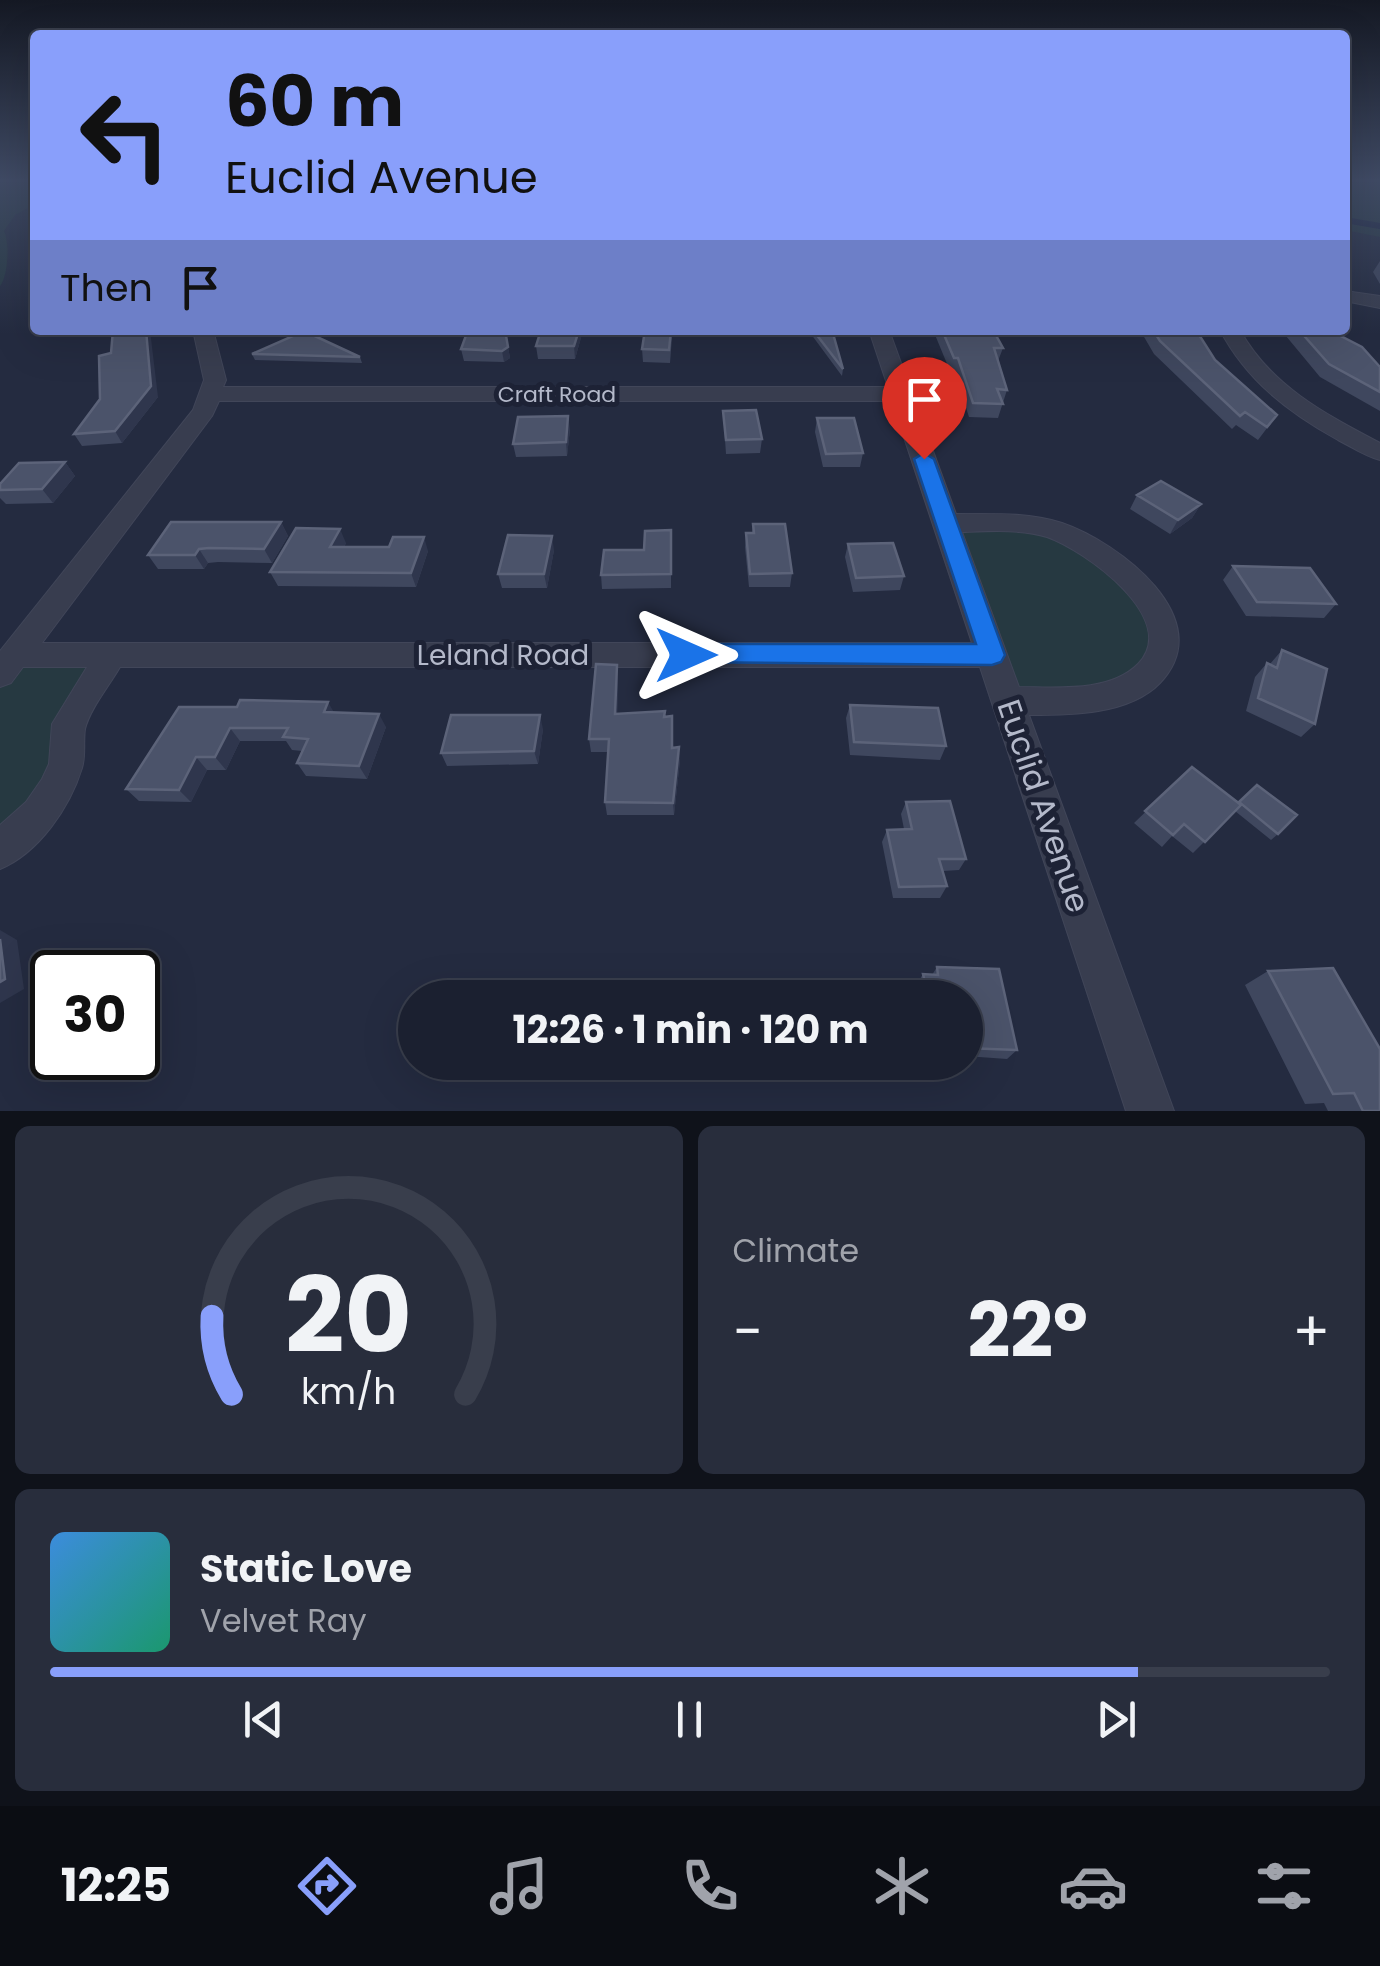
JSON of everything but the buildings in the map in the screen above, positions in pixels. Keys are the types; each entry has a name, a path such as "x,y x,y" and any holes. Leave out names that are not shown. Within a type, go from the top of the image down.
{"street":[{"path":"1350,297 1380,302"},
{"path":"8,664 192,429 213,394 213,366 204,335"},
{"name":"Euclid Avenue","path":"881,335 1150,1111"},
{"path":"1233,335 1244,357 1274,386 1380,453"},
{"name":"Craft Road","path":"213,394 902,394"},
{"path":"946,523 1028,525 1080,540 1123,569 1141,587 1162,627 1158,661 1149,674 1130,685 1105,695 1074,700 1008,701"},
{"path":"0,850 39,814 56,789 66,764 69,724 111,655"},
{"name":"Leland Road","path":"8,664 111,655 992,655"}],"shaded area":[{"path":"0,231 4,231 7,259 0,286"},
{"path":"1350,231 1350,231 1380,231 1380,237"},
{"path":"946,523 1002,523 1080,541 1162,627 1130,685 1008,701"},
{"path":"15,655 111,655 67,742 0,850 0,674"}],"route":[{"path":"686,655 992,655 924,459"}]}
